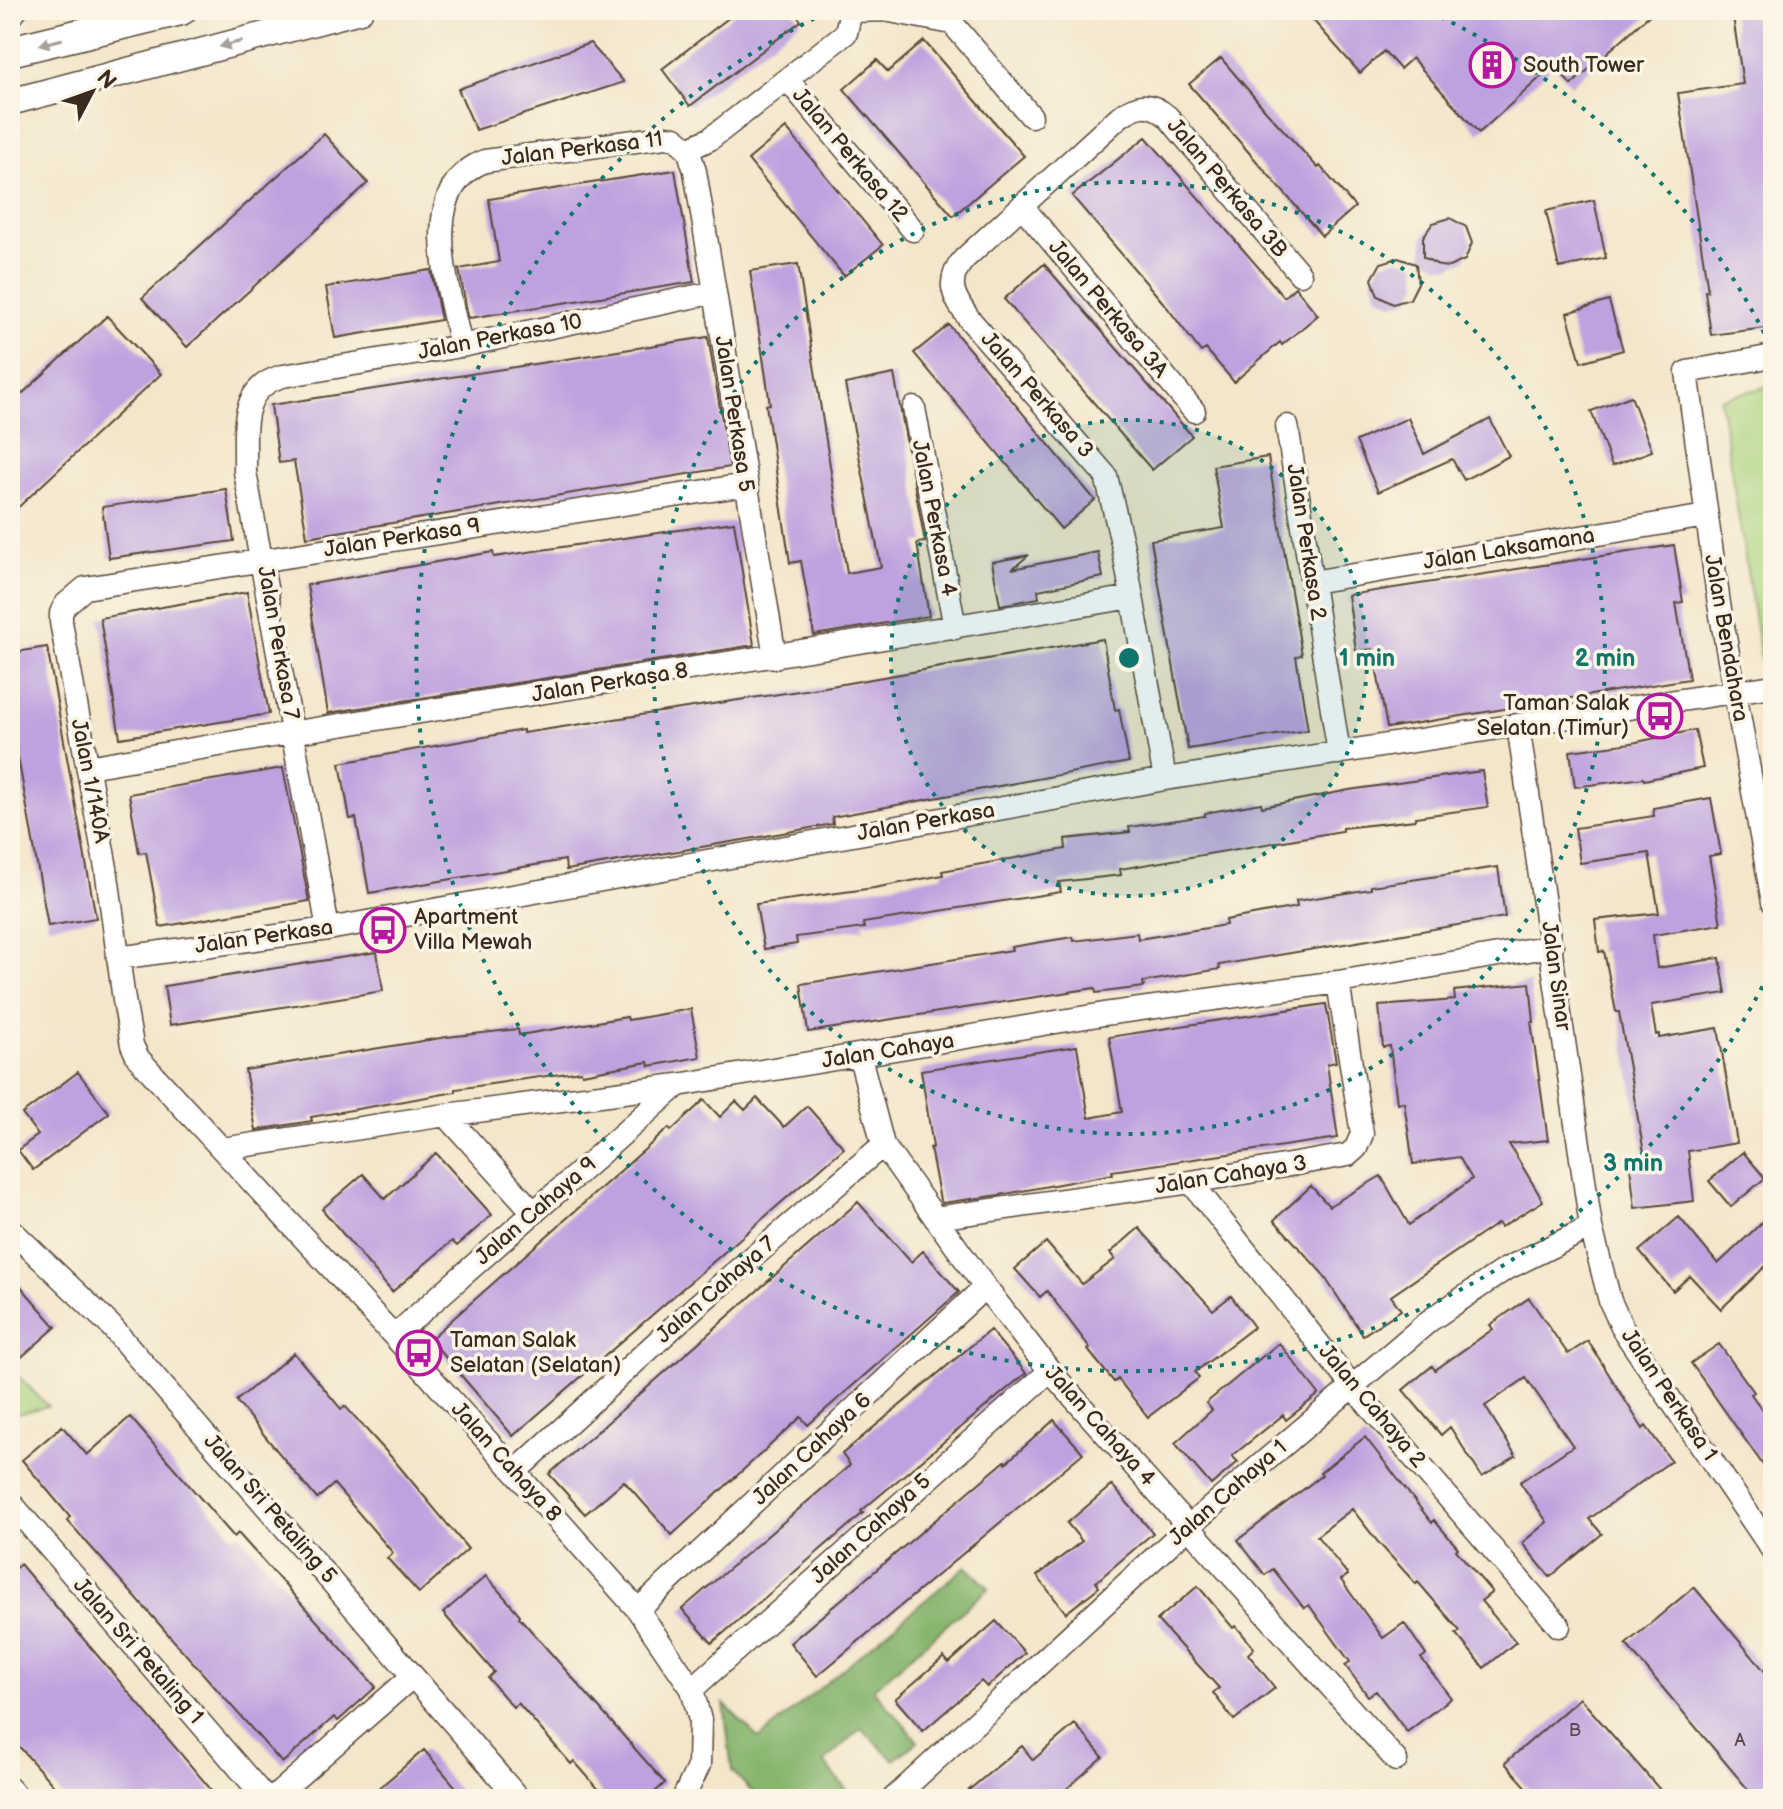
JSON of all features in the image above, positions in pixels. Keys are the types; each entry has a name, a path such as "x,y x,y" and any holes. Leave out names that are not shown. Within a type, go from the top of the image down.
{"highway":[{"path":"10,51 181,10"}],"main road":[{"path":"10,102 360,10"}],"street":[{"name":"Jalan Perkasa 11","path":"688,149 710,139 846,33 851,10 885,10 952,23 1031,116"},
{"name":"Jalan Perkasa 12","path":"787,79 913,230"},
{"name":"Jalan Perkasa 3","path":"1151,106 1130,109 1119,117 1022,206 957,268 953,277 953,292 970,320 1104,473 1123,547 1165,779"},
{"name":"Jalan Perkasa 3B","path":"1151,106 1157,107 1168,117 1300,274"},
{"name":"Jalan Perkasa 11","path":"461,346 442,254 441,230 449,199 463,174 473,165 665,137 675,138 688,149 695,171"},
{"name":"Jalan Perkasa 5","path":"695,171 775,657"},
{"name":"Jalan Perkasa 3A","path":"1022,206 1194,411"},
{"name":"Jalan Perkasa 10","path":"283,376 461,346 715,292"},
{"name":"Jalan Bendahara","path":"1773,356 1687,372 1734,690 1771,874 1773,902"},
{"name":"Jalan Perkasa 7","path":"283,376 261,385 249,402 245,472 328,929"},
{"name":"Jalan Perkasa 4","path":"914,408 955,628"},
{"name":"Jalan Perkasa 2","path":"1287,426 1339,753"},
{"name":"Jalan Perkasa 9","path":"65,605 85,588 745,485"},
{"name":"Jalan Laksamana","path":"1312,582 1706,516"},
{"name":"Jalan Perkasa 8","path":"88,767 1132,597"},
{"name":"Jalan 1/140A","path":"65,605 61,622 118,958"},
{"name":"Jalan Perkasa","path":"118,958 328,929 1165,779 1773,686"},
{"name":"Jalan Sinar","path":"1518,725 1591,1227"},
{"name":"Jalan Cahaya","path":"222,1149 446,1115 678,1085 1104,1014 1338,982 1552,946"},
{"name":"Jalan Cahaya 8","path":"118,958 132,1045 138,1058 516,1471 638,1610 692,1689 700,1720 699,1765 683,1799"},
{"name":"Jalan Cahaya 3","path":"935,1218 1191,1182 1348,1155 1356,1148 1362,1134 1338,982"},
{"name":"Jalan Cahaya 4","path":"860,1057 883,1145 985,1287 1050,1371 1396,1760"},
{"name":"Jalan Cahaya 9","path":"394,1336 678,1085"},
{"path":"446,1115 534,1213"},
{"name":"Jalan Cahaya 7","path":"516,1471 694,1308 883,1145"},
{"name":"Jalan Cahaya 2","path":"1191,1182 1352,1386 1559,1626"},
{"name":"Jalan Cahaya 1","path":"906,1794 1189,1526 1429,1321 1504,1270 1591,1227"},
{"name":"Jalan Perkasa 1","path":"1591,1227 1610,1301 1624,1331 1773,1551"},
{"name":"Jalan Sri Petaling 5","path":"10,1229 110,1325 519,1799"},
{"name":"Jalan Cahaya 6","path":"638,1610 985,1287"},
{"name":"Jalan Cahaya 5","path":"692,1689 1050,1371"},
{"name":"Jalan Sri Petaling 1","path":"10,1502 269,1799"},
{"path":"269,1799 413,1676"},
{"path":"10,1789 18,1799"}],"green space":[{"path":"1773,385 1773,672 1763,673 1720,399"},
{"path":"10,1368 48,1406 10,1416"},
{"path":"966,1566 989,1588 873,1689 918,1741 894,1760 861,1728 824,1762 854,1799 759,1799 732,1771 724,1704 759,1739"}],"building":[{"path":"739,10 793,10 801,21 690,106 662,69"},
{"path":"1304,10 1655,10 1571,85 1554,65 1479,133 1412,58 1400,69 1384,51 1360,73"},
{"path":"1732,10 1773,10 1773,327 1711,335 1705,291 1708,291 1678,93 1743,84"},
{"path":"924,41 1024,156 953,216 844,89 877,60 888,72"},
{"path":"590,43 624,82 476,130 458,89"},
{"path":"1221,58 1355,207 1322,236 1189,84"},
{"path":"786,128 883,245 844,276 748,160"},
{"path":"324,134 368,183 187,347 142,298"},
{"path":"1146,137 1284,297 1295,287 1318,315 1282,345 1280,342 1234,382 1206,349 1201,352 1072,196"},
{"path":"675,170 694,282 468,316 459,269 499,262 489,199"},
{"path":"1594,200 1606,258 1559,268 1546,211"},
{"path":"1450,218 1466,227 1472,243 1465,260 1449,267 1440,266 1423,257 1423,237 1433,223"},
{"path":"1398,258 1416,264 1418,283 1410,299 1393,304 1378,296 1372,279 1381,263"},
{"path":"798,264 847,573 881,567 845,384 894,374 925,542 917,543 929,616 814,635 801,561 790,563 750,271"},
{"path":"1044,264 1192,436 1152,470 1004,299"},
{"path":"431,270 441,320 335,338 326,287"},
{"path":"1609,301 1623,350 1581,362 1567,313"},
{"path":"107,316 161,374 10,515 10,405"},
{"path":"949,325 1095,500 1061,529 914,353"},
{"path":"708,337 730,467 307,537 294,461 279,463 271,405"},
{"path":"1631,396 1652,451 1612,466 1591,411"},
{"path":"1408,418 1424,454 1490,419 1509,456 1464,480 1452,459 1378,492 1356,441"},
{"path":"1268,457 1302,655 1296,656 1308,730 1188,749 1151,540 1224,528 1213,466"},
{"path":"226,489 234,541 109,558 102,507"},
{"path":"734,522 754,645 328,713 307,585 493,552 494,557"},
{"path":"1674,545 1683,602 1676,603 1689,679 1387,728 1373,649 1356,651 1348,595"},
{"path":"1098,552 1103,577 1038,590 1039,598 1000,605 992,562 1029,555 1012,569"},
{"path":"247,592 269,714 120,738 100,618"},
{"path":"1103,639 1115,710 1119,709 1129,762 832,817 833,824 760,837 566,870 565,860 369,893 356,818 350,819 340,763 523,730 523,733 831,686"},
{"path":"47,647 96,918 48,926 10,712 10,653"},
{"path":"1695,730 1703,768 1644,780 1575,787 1570,751"},
{"path":"283,768 309,901 160,927 146,852 139,853 129,794"},
{"path":"1482,771 1488,807 1415,817 1415,820 1342,828 1342,831 1120,869 1121,875 1059,882 1061,892 863,923 864,928 796,937 797,944 764,949 756,904 943,875 942,871 1066,849 1065,839 1130,832 1129,827 1205,816 1205,813 1261,803 1262,807 1349,790"},
{"path":"1711,798 1721,854 1709,856 1721,924 1653,935 1657,968 1720,958 1726,993 1651,1005 1659,1038 1718,1028 1737,1143 1688,1151 1694,1201 1635,1208 1630,1166 1646,1164 1619,1012 1616,1012 1604,951 1599,952 1595,920 1659,913 1649,853 1580,863 1575,828 1654,816 1653,808"},
{"path":"1498,867 1505,917 1219,965 1220,969 1143,982 1144,987 1096,993 1095,988 808,1032 801,984 1012,950 1011,947 1073,937 1074,941 1137,933 1138,939 1226,925 1225,920 1297,907 1296,901"},
{"path":"377,952 383,991 170,1025 164,986"},
{"path":"1530,983 1534,1022 1531,1022 1548,1140 1509,1144 1543,1201 1501,1227 1498,1223 1391,1296 1401,1310 1363,1335 1322,1273 1274,1220 1311,1186 1329,1206 1381,1176 1409,1225 1472,1179 1459,1157 1413,1164 1404,1102 1397,1103 1390,1046 1383,1047 1379,1006 1455,1000 1454,991"},
{"path":"1326,1004 1336,1062 1327,1064 1338,1138 1112,1171 1113,1174 1000,1195 942,1203 940,1200 921,1070 1077,1046 1089,1118 1122,1112 1109,1037"},
{"path":"691,1009 700,1057 456,1089 456,1092 311,1117 312,1121 256,1130 245,1070 447,1037 518,1029 519,1035"},
{"path":"78,1072 109,1113 33,1170 18,1150 38,1135 22,1114"},
{"path":"757,1098 784,1127 807,1106 844,1148 513,1436 430,1339 704,1100 720,1117 736,1101 745,1110"},
{"path":"1743,1152 1765,1178 1731,1207 1709,1181"},
{"path":"436,1153 492,1215 457,1246 452,1241 392,1292 322,1209 363,1174 385,1199"},
{"path":"858,1202 911,1262 923,1251 959,1292 808,1425 801,1417 672,1535 624,1481 585,1514 549,1474"},
{"path":"1773,1212 1773,1259 1721,1309 1690,1276 1673,1291 1639,1251 1679,1217 1718,1264"},
{"path":"1139,1228 1213,1310 1231,1296 1254,1327 1195,1372 1199,1378 1148,1417 1118,1379 1114,1382 1088,1350 1090,1348 1047,1291 1040,1297 1015,1269 1046,1242 1082,1284 1115,1259 1110,1253"},
{"path":"10,1274 56,1327 10,1367"},
{"path":"1529,1298 1568,1354 1588,1341 1643,1429 1646,1426 1671,1461 1589,1519 1602,1534 1550,1577 1522,1543 1547,1522 1520,1482 1573,1446 1526,1378 1485,1406 1516,1456 1482,1477 1450,1427 1441,1435 1403,1390 1432,1366 1435,1370 1493,1329 1490,1325"},
{"path":"990,1330 1026,1373 861,1511 863,1513 712,1643 682,1609 850,1465 842,1454"},
{"path":"1279,1343 1319,1394 1286,1420 1283,1415 1232,1456 1238,1462 1211,1485 1175,1443 1212,1410 1206,1403"},
{"path":"1719,1344 1754,1392 1751,1394 1773,1425 1773,1479 1691,1363"},
{"path":"294,1353 341,1409 345,1406 393,1459 468,1549 419,1593 387,1558 393,1553 334,1484 317,1499 236,1401"},
{"path":"130,1417 234,1537 238,1533 376,1687 338,1721 334,1717 282,1763 67,1520 70,1517 22,1460 62,1426 87,1455"},
{"path":"1054,1420 1083,1453 817,1676 790,1643"},
{"path":"1365,1437 1432,1523 1434,1520 1492,1592 1481,1601 1516,1642 1484,1668 1456,1634 1460,1631 1378,1542 1352,1509 1317,1536 1348,1575 1341,1580 1383,1638 1404,1623 1426,1655 1421,1658 1451,1698 1407,1732 1376,1691 1368,1696 1345,1665 1350,1662 1309,1605 1304,1608 1273,1569 1265,1575 1238,1540 1322,1475 1320,1473"},
{"path":"1112,1485 1153,1533 1096,1582 1099,1587 1066,1613 1037,1576 1082,1541 1067,1523"},
{"path":"20,1564 219,1799 65,1799 10,1736 10,1573"},
{"path":"486,1576 665,1783 647,1799 607,1799 574,1761 571,1764 518,1703 513,1707 488,1678 494,1672 443,1613"},
{"path":"1198,1586 1254,1648 1248,1654 1275,1688 1234,1720 1213,1693 1219,1688 1157,1620"},
{"path":"1694,1587 1773,1681 1773,1799 1756,1799 1626,1644"},
{"path":"996,1621 1025,1653 987,1687 981,1681 923,1731 895,1699 944,1657 949,1663"},
{"path":"1580,1698 1668,1799 1537,1799 1505,1763"},
{"path":"1075,1724 1103,1757 1055,1799 958,1799 1022,1746 1033,1760"},
{"path":"424,1750 466,1799 366,1799"}],"place":[{"name":"South Tower","path":"1492,65"},
{"name":"Taman Salak Selatan (Timur)","path":"1660,716"},
{"name":"Apartment Villa Mewah","path":"383,930"},
{"name":"Taman Salak Selatan (Selatan)","path":"419,1353"}]}
